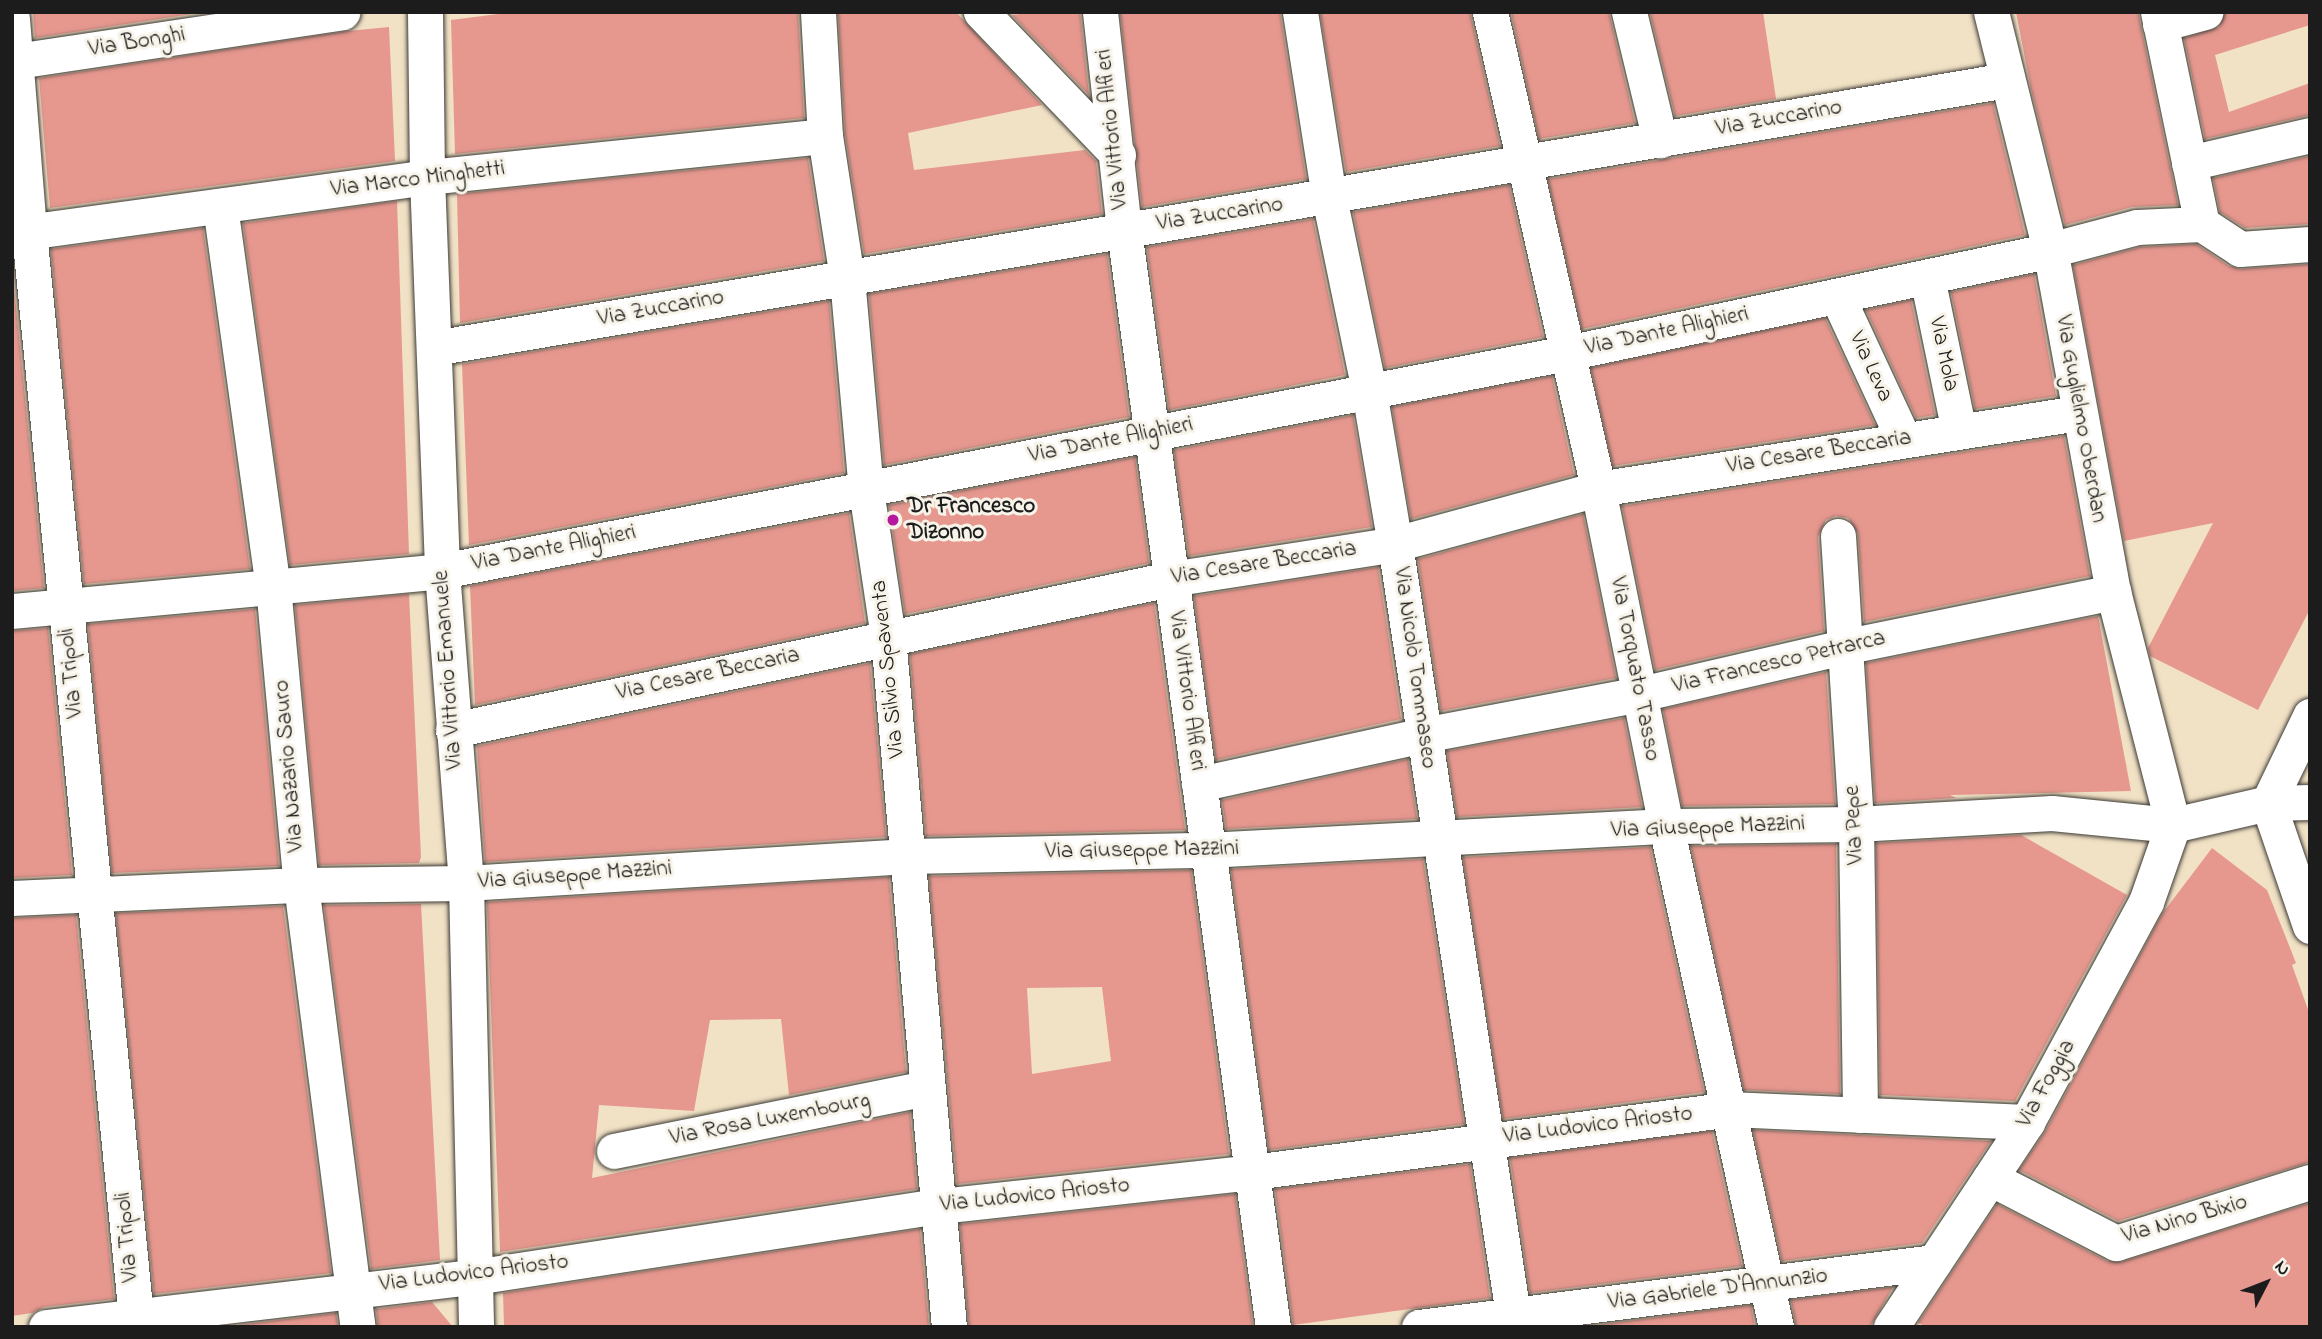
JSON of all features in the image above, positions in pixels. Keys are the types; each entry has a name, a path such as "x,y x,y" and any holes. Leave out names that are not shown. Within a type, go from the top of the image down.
{"street":[{"name":"Via Bonghi","path":"16,61 342,12"},
{"name":"Via Vittorio Emanuele","path":"425,12 427,177 442,571 466,883 476,1327"},
{"name":"Via Silvio Spaventa","path":"818,12 825,136 848,278 866,490 888,637 949,1327"},
{"path":"981,12 1118,155"},
{"name":"Via Vittorio Alfieri","path":"1100,12 1118,155 1124,230 1154,432 1170,579 1206,850 1273,1327"},
{"name":"Via Nicolò Tommaseo","path":"1300,12 1329,197 1369,391 1395,544 1514,1322"},
{"name":"Via Torquato Tasso","path":"1490,12 1598,489 1666,826 1776,1327"},
{"path":"1629,12 1660,140"},
{"name":"Via Guglielmo Oberdan","path":"1991,12 2050,250 2113,592 2173,825"},
{"path":"2205,12 2159,18 2202,224 2240,249 2310,244"},
{"name":"Via Tripoli","path":"12,19 16,61 20,233 96,894 136,1321"},
{"name":"Via Zuccarino","path":"434,348 2007,80"},
{"path":"2189,163 2310,135"},
{"name":"Via Marco Minghetti","path":"20,233 427,177 825,136"},
{"name":"Via Nazario Sauro","path":"220,206 273,586 301,885 358,1327"},
{"name":"Via Dante Alighieri","path":"12,611 442,571 1567,354 2050,250 2137,227 2202,224"},
{"name":"Via Mola","path":"1927,277 1959,430"},
{"name":"Via Leva","path":"1838,296 1903,438"},
{"name":"Via Cesare Beccaria","path":"453,730 1170,579 1395,544 1598,489 1903,438 2078,413"},
{"name":"Via Pepe","path":"1838,536 1856,824 1860,1115"},
{"name":"Via Francesco Petrarca","path":"1199,784 1423,735 1640,694 1843,647 2113,592"},
{"path":"2310,716 2269,803 2310,926"},
{"name":"Via Giuseppe Mazzini","path":"12,898 301,885 466,883 908,856 1206,850 1440,840 1666,826 1856,824 2052,813 2173,825 2269,803 2310,802"},
{"name":"Via Foggia","path":"1891,1327 2027,1122 2146,902 2173,825"},
{"name":"Via Rosa Luxembourg","path":"614,1151 926,1088"},
{"name":"Via Ludovico Ariosto","path":"46,1327 136,1321 354,1289 474,1277 940,1206 1253,1172 1730,1109 2027,1122"},
{"name":"Via Nino Bixio","path":"1990,1178 2116,1243 2310,1182"},
{"name":"Via Gabriele D'Annunzio","path":"1419,1327 1514,1322 1934,1262"}],"building":[{"path":"33,12 205,12 35,38"},
{"path":"514,12 798,12 804,118 455,154 451,20"},
{"path":"838,12 956,12 1042,105 908,133 914,170 1085,150 1096,161 1102,214 864,254 845,134"},
{"path":"1080,12 1089,95 1012,15"},
{"path":"1120,12 1280,12 1306,179 1142,207"},
{"path":"1320,12 1470,12 1500,146 1346,172"},
{"path":"1511,12 1609,12 1635,123 1539,139"},
{"path":"1763,12 1776,99 1675,116 1650,13"},
{"path":"2016,12 2138,12 2178,205 2132,207 2065,225 2031,89"},
{"path":"2225,12 2310,12 2310,25 2215,55 2229,112 2310,83 2310,115 2205,139 2184,38 2219,27"},
{"path":"389,27 395,161 50,208 39,78"},
{"path":"1993,103 2025,235 1582,329 1548,179"},
{"path":"2310,156 2310,224 2245,228 2220,212 2213,178"},
{"path":"808,158 824,261 460,323 457,194"},
{"path":"1509,185 1543,337 1385,368 1353,212"},
{"path":"397,201 409,554 290,565 243,223"},
{"path":"1313,219 1345,375 1169,410 1147,247"},
{"path":"203,228 250,569 84,584 51,249"},
{"path":"2196,244 2229,266 2241,269 2310,264 2310,609 2258,710 2150,656 2148,648 2213,523 2124,541 2073,265 2140,247"},
{"path":"1107,254 1129,417 884,465 869,294"},
{"path":"12,267 44,588 12,591"},
{"path":"2034,274 2056,396 1975,409 1951,292"},
{"path":"1911,300 1935,415 1916,418 1866,310"},
{"path":"829,301 844,473 469,545 462,364"},
{"path":"1825,318 1875,425 1613,466 1591,368"},
{"path":"1552,376 1574,475 1411,519 1392,407"},
{"path":"1353,415 1372,527 1189,556 1174,450"},
{"path":"2064,436 2090,576 1864,622 1858,534 1848,518 1836,516 1826,520 1818,537 1824,631 1655,670 1622,506"},
{"path":"1135,457 1149,563 905,614 889,505"},
{"path":"849,513 865,623 475,705 470,586"},
{"path":"1583,514 1616,678 1441,711 1418,559"},
{"path":"1378,567 1401,719 1216,760 1194,596"},
{"path":"409,594 421,857 419,863 319,865 295,605"},
{"path":"1154,603 1185,830 926,836 910,654"},
{"path":"255,609 279,866 112,873 88,624"},
{"path":"2098,616 2131,791 1950,795 1956,798 1875,803 1866,663"},
{"path":"48,628 72,875 12,878 12,631"},
{"path":"870,663 886,837 485,862 477,746"},
{"path":"1826,672 1835,804 1682,806 1663,709"},
{"path":"1624,718 1642,807 1457,817 1447,751"},
{"path":"1408,759 1417,819 1226,829 1222,800"},
{"path":"2021,835 2127,895 2015,1101 1880,1095 1876,843"},
{"path":"1836,844 1840,1094 1744,1090 1691,846"},
{"path":"1650,847 1704,1092 1503,1119 1463,857"},
{"path":"2212,848 2267,890 2296,963 2292,965 2310,1015 2310,1162 2118,1221 2019,1170 2045,1132 2162,914"},
{"path":"1423,859 1464,1124 1269,1150 1231,869"},
{"path":"1191,870 1229,1154 957,1184 929,876","holes":["1102,987 1111,1061 1032,1074 1027,988"]},
{"path":"889,877 906,1072 789,1095 781,1019 710,1020 694,1111 599,1105 592,1178 910,1112 917,1189 500,1252 487,902"},
{"path":"421,904 440,1260 371,1269 324,905"},
{"path":"283,906 331,1273 154,1294 116,913"},
{"path":"76,915 114,1299 44,1307 32,1313 12,1316 12,918"},
{"path":"1753,1130 1991,1141 1922,1243 1782,1261"},
{"path":"1712,1131 1742,1266 1530,1293 1510,1158"},
{"path":"1470,1164 1490,1298 1293,1325 1275,1189"},
{"path":"1235,1194 1253,1327 969,1327 960,1224"},
{"path":"2310,1203 2310,1327 1927,1327 1918,1323 1997,1204 2107,1261 2121,1262"},
{"path":"920,1229 929,1327 504,1327 503,1293"},
{"path":"1893,1287 1870,1327 1796,1327 1791,1300"},
{"path":"432,1302 453,1327 378,1327 376,1309"},
{"path":"1751,1305 1755,1327 1582,1327"},
{"path":"336,1313 338,1327 222,1327"}],"place":[{"name":"Dr Francesco Dizonno","path":"893,520"}]}
